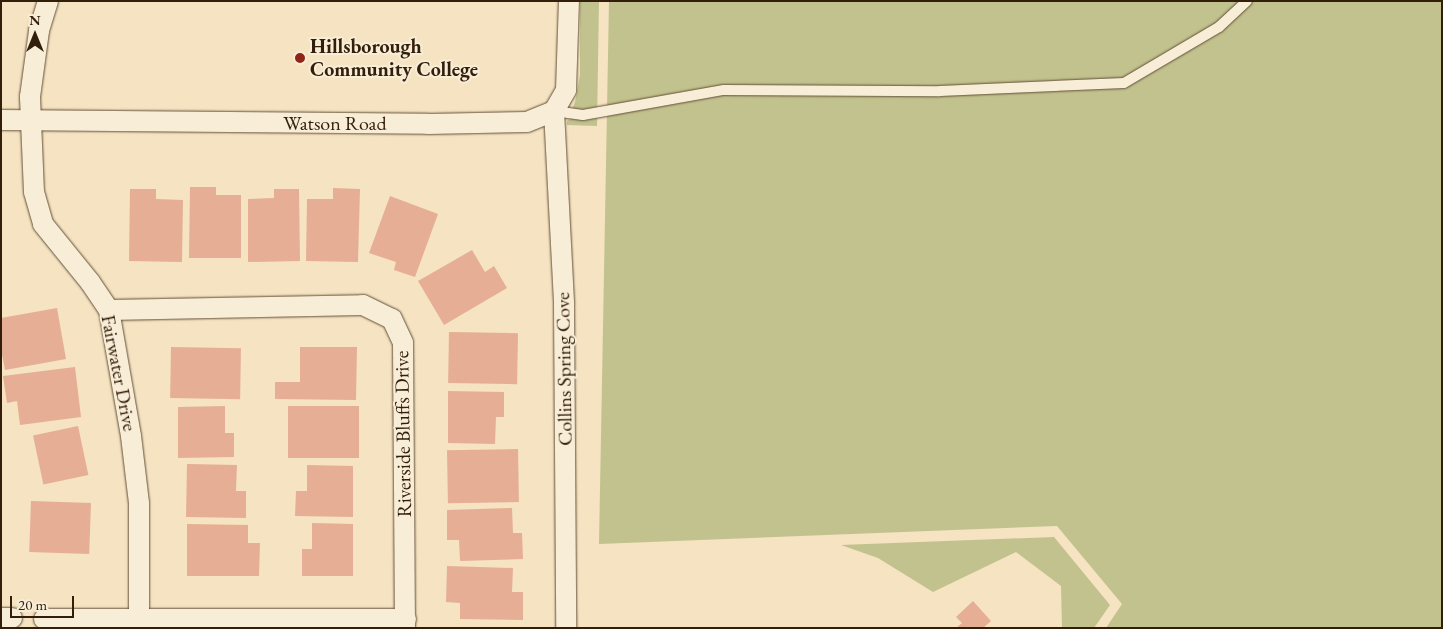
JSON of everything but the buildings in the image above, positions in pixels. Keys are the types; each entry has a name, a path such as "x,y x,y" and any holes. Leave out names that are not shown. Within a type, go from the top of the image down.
{"street":[{"name":"Fairwater Drive","path":"48,1 38,40 30,97 34,192 43,224 90,282 109,310 131,436 139,503 139,619"},
{"path":"554,111 566,90 569,1"},
{"name":"Watson Road","path":"1,120 474,123 527,122 554,111"},
{"name":"Collins Spring Cove","path":"554,111 564,305 566,628"},
{"name":"Riverside Bluffs Drive","path":"109,310 363,306 392,319 403,343 406,623"},
{"path":"44,619 406,623"}],"lane":[{"path":"554,111 583,115 724,90 940,91 1124,83 1219,27 1247,1"}],"green space":[{"path":"580,1 599,1 597,126 567,125 567,121 573,117 571,112 575,102 580,75"},
{"path":"609,1 1442,1 1442,628 1106,628 1122,604 1057,526 599,544"},
{"path":"1054,537 1110,605 1094,628 1062,628 1061,586 1016,552 933,592 878,558 841,545"}],"place":[{"name":"Hillsborough Community College","path":"300,58"}]}
